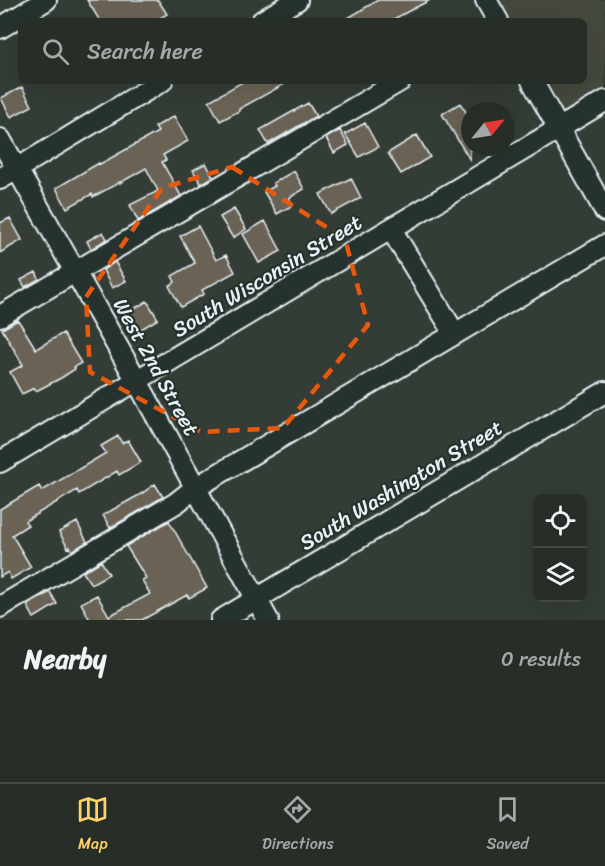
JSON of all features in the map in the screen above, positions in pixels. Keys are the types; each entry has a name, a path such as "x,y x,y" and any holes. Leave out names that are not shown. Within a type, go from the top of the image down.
{"street":[{"path":"0,28 46,0"},
{"path":"267,18 297,0"},
{"path":"486,0 496,18"},
{"path":"8,174 157,84"},
{"path":"0,316 395,84"},
{"path":"534,84 605,211"},
{"name":"South Wisconsin Street","path":"0,462 605,101"},
{"name":"West 2nd Street","path":"0,139 8,174 75,272 268,620"},
{"path":"391,230 455,334"},
{"path":"0,607 167,508 195,488 605,245"},
{"name":"South Washington Street","path":"221,620 605,392"}],"highlighted area":[{"path":"232,167 345,239 368,325 283,428 201,432 90,372 86,297 162,188"}],"shaded area":[{"path":"494,0 605,0 605,93 561,119 542,84 587,84 587,18 504,18"}],"building":[{"path":"87,0 158,0 167,14 160,18 98,18"},
{"path":"378,0 430,0 396,18 348,18"},
{"path":"239,84 285,84 220,121 209,101"},
{"path":"22,87 32,106 11,117 1,98"},
{"path":"308,103 316,116 268,144 260,130"},
{"path":"461,104 461,145 442,114"},
{"path":"174,116 188,141 163,155 166,160 162,162 181,196 138,221 130,205 158,191 146,168 93,197 92,194 67,208 56,188 158,132 155,127"},
{"path":"365,123 378,147 359,157 345,134"},
{"path":"340,130 348,145 334,153 326,138"},
{"path":"417,135 430,157 401,174 388,153"},
{"path":"206,163 213,177 201,184 193,170"},
{"path":"294,171 304,189 289,198 293,205 277,214 264,192 275,186 273,183"},
{"path":"351,178 361,198 331,214 320,194"},
{"path":"234,209 246,229 233,238 220,217"},
{"path":"10,218 22,240 0,253 0,223"},
{"path":"265,221 281,251 259,263 243,234"},
{"path":"198,226 216,260 226,255 235,272 202,290 204,294 181,307 169,286 175,282 172,276 195,263 180,236"},
{"path":"103,232 107,239 91,249 87,241"},
{"path":"115,262 126,281 112,288 103,270"},
{"path":"36,272 39,279 25,287 21,280"},
{"path":"147,301 158,319 138,331 127,313"},
{"path":"18,320 36,349 63,333 81,363 61,378 36,391 34,388 22,394 10,372 23,365 2,329"},
{"path":"118,436 122,443 128,440 141,462 119,475 117,471 79,494 77,490 25,521 28,525 12,535 31,567 11,579 8,572 0,577 0,509 39,486 42,491 106,453 101,446"},
{"path":"155,484 163,497 110,528 103,515"},
{"path":"169,521 207,588 189,598 187,595 142,620 90,620 81,603 97,595 109,616 150,594 142,580 146,578 126,546"},
{"path":"77,522 87,542 72,551 59,532"},
{"path":"101,561 109,574 91,584 83,572"},
{"path":"50,592 57,604 34,618 27,605"}]}
